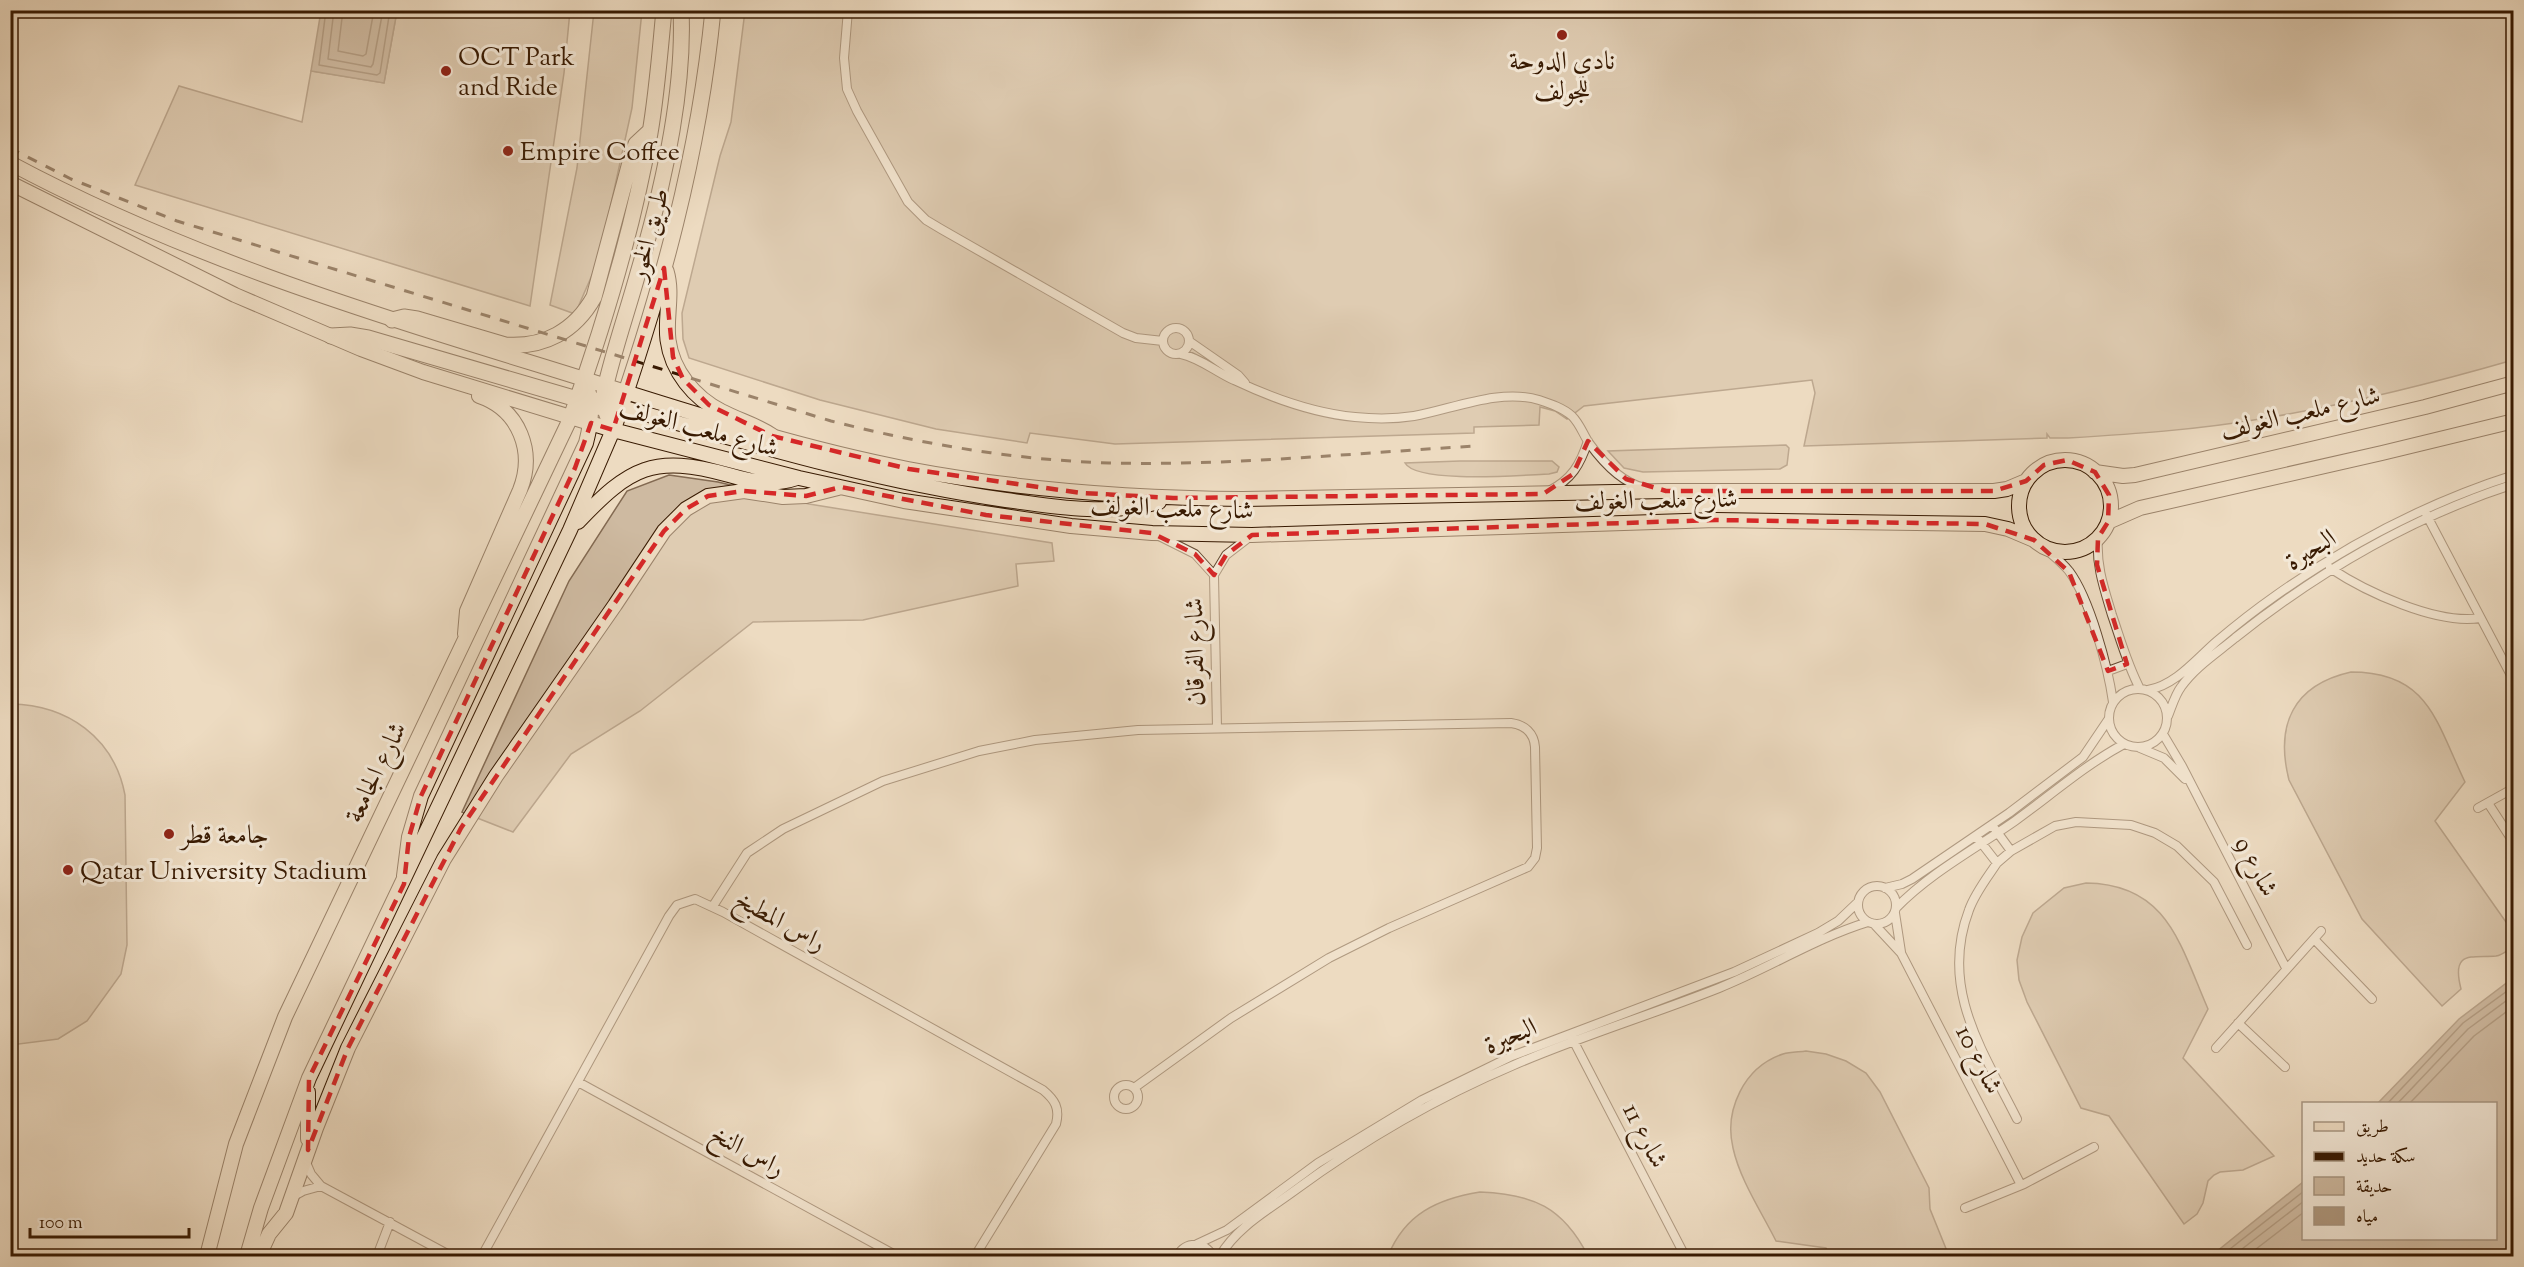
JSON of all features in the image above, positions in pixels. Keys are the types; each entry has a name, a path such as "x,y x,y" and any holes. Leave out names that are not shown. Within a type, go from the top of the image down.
{"highway":[{"name":"طريق الخور","path":"571,417 593,403 584,379 632,219 650,131 664,10"},
{"path":"593,403 606,385 644,252 667,150 682,39 681,10"},
{"name":"طريق الخور","path":"613,430 679,218 694,146 713,10"},
{"path":"392,320 404,317 417,319 515,346 546,340 566,330 582,316 594,297 632,155 636,144 650,131"},
{"path":"664,268 669,287 668,340 683,379 709,405 759,427 772,436"},
{"path":"332,336 350,335 368,338 593,403 626,392"},
{"path":"593,403 613,430"}],"main road":[{"name":"شارع ملعب الغولف","path":"10,163 210,255 392,320 772,436 909,469 1082,493 1243,499 1666,491 1994,492 2026,481"},
{"name":"شارع ملعب الغولف","path":"10,183 235,295 423,372 613,430 799,478 904,501 1071,526 1152,533 1252,535 1716,520 1986,524 2008,529 2038,543"},
{"path":"423,372 438,382 487,399 498,406 517,426 526,448 524,480 467,611 466,639"},
{"name":"شارع ملعب الغولف","path":"2095,472 2123,476 2135,475 2425,407 2514,383"},
{"path":"404,884 409,837 421,796 586,443 593,403 621,407 842,469 977,496 1089,510 1131,508 1173,498"},
{"name":"شارع الجامعة","path":"207,1257 236,1144 285,1017 571,417"},
{"path":"2108,522 2140,508 2382,453 2514,420"},
{"path":"247,1257 261,1208 309,1078 404,884 570,530 613,430"},
{"path":"2059,461 2082,464 2095,472 2102,479 2109,495 2108,522 2098,538 2086,547 2071,552 2056,551 2038,543 2024,527 2019,512 2020,495 2026,481 2044,465 2059,461"},
{"path":"570,530 627,478 657,467 695,465 761,483 783,483 799,478"},
{"path":"259,1257 269,1234 286,1213 348,1048 444,859 496,776 664,531 686,508 708,496 744,491 783,496 806,495 841,487"},
{"path":"307,1155 309,1078"}],"street":[{"path":"848,10 844,58 848,89 900,189 915,211 941,229 1123,333 1136,338 1163,341"},
{"path":"1181,354 1187,349 1189,341 1186,333 1175,328 1166,334 1163,341 1168,352 1190,356 1262,393 1307,408 1358,417 1411,417 1487,400 1521,397 1548,403 1571,416 1580,425 1588,441 1609,467 1640,487 1666,491"},
{"path":"1189,341 1238,375 1245,384"},
{"path":"1543,494 1564,483 1573,474 1588,441"},
{"name":"البحيرة","path":"2144,690 2166,685 2329,566 2426,514 2456,495 2514,475"},
{"name":"البحيرة","path":"2426,514 2514,484"},
{"path":"2426,514 2514,681"},
{"name":"شارع الفرقان","path":"1152,533 1195,554 1214,576"},
{"name":"شارع الفرقان","path":"1217,728 1214,576 1222,560 1252,535"},
{"path":"2098,538 2097,565 2100,580 2127,664 2144,690 2162,700 2168,716 2163,734 2153,744 2140,748 2124,744 2112,732 2108,720"},
{"path":"1995,829 2083,757 2108,720 2113,702 2108,671 2078,587 2069,572 2038,543"},
{"path":"2329,566 2387,598 2424,612 2465,620 2480,618"},
{"name":"البحيرة","path":"2168,716 2180,687 2205,658"},
{"path":"2108,671 2127,664"},
{"path":"2113,702 2125,692 2144,690"},
{"path":"713,906 742,859 765,840 849,796 920,768 979,751 1035,740 1138,730 1519,725 1529,731 1535,743 1536,853 1532,862 1522,871 1389,928 1282,986 1193,1043 1134,1088"},
{"name":"شارع 9","path":"2163,734 2286,968"},
{"path":"1979,840 1902,884 1866,889 1858,902 1860,914 1871,923 1885,923 1918,887 1979,840 2095,761 2124,744"},
{"name":"شارع 9","path":"2140,748 2164,758 2190,784"},
{"path":"2478,808 2514,788"},
{"path":"2488,803 2514,843"},
{"path":"2017,1119 1967,1019 1957,965 1968,911 1984,881 1997,863 2011,851 2055,826 2076,822 2131,825 2155,833 2177,846 2214,882 2247,945"},
{"path":"1995,829 2011,851"},
{"path":"1979,840 1997,863"},
{"path":"1885,888 1894,896 1896,910"},
{"name":"راس المطبخ","path":"482,1257 673,909 683,901 695,899 713,906 1042,1090 1053,1100 1058,1112 1056,1124 975,1257"},
{"name":"البحيرة","path":"1177,1257 1185,1247 1227,1230 1373,1128 1486,1073 1734,972 1818,933 1838,921 1858,902"},
{"name":"شارع 10","path":"1896,910 1902,953"},
{"name":"البحيرة","path":"1572,1037 1706,993 1773,964 1835,933 1871,923"},
{"name":"شارع 10","path":"1871,923 1902,953 2021,1185"},
{"path":"2216,1048 2321,931"},
{"path":"2314,939 2372,999"},
{"path":"2238,1023 2284,1067"},
{"name":"شارع 11","path":"1572,1037 1685,1257"},
{"name":"راس النخ","path":"578,1082 897,1257"},
{"path":"1965,1208 2021,1185 2094,1147"},
{"path":"307,1155 311,1174 321,1186 452,1257"},
{"name":"البحيرة","path":"1220,1257 1235,1236 1294,1185"},
{"path":"292,1197 321,1186"},
{"path":"377,1257 390,1222"},
{"path":"1197,1244 1207,1248 1214,1257"}],"highlighted area":[{"path":"664,268 673,357 683,379 709,405 772,436 909,469 1082,493 1173,498 1543,494 1573,474 1588,441 1626,479 1666,491 1994,491 2026,481 2044,465 2067,460 2095,472 2109,495 2108,522 2098,538 2097,565 2127,664 2108,671 2069,572 2034,540 1985,524 1716,520 1252,535 1226,555 1214,575 1195,554 1152,533 986,515 841,487 806,496 744,491 708,496 686,509 664,531 461,828 348,1048 308,1150 309,1078 404,884 409,837 421,796 575,468 591,423 613,430"}],"green space":[{"path":"397,11 570,11 564,73 530,306 135,185 179,86 302,122 311,71 384,83"},
{"path":"594,11 642,11 632,108 599,259 575,314 550,305 577,168"},
{"name":"نادي الدوحة للجولف","path":"745,11 2513,11 2513,360 2387,393 2236,423 2068,438 2050,438 2047,434 2047,438 1804,446 1815,393 1812,380 1584,406 1567,419 1555,411 1540,407 1539,425 1474,427 1474,433 1115,444 1030,433 1027,443 936,429 820,400 689,358 683,339 682,313 720,156 731,122"},
{"path":"1786,445 1789,448 1787,465 1780,469 1643,472 1624,468 1608,451"},
{"path":"1552,461 1559,467 1557,472 1549,474 1472,477 1429,474 1414,470 1405,463"},
{"path":"669,475 718,482 809,504 1052,543 1054,561 1016,564 1018,586 863,620 753,622 640,711 571,754 513,832 462,812 569,581 627,491"},
{"path":"2351,672 2377,674 2398,681 2414,691 2437,721 2465,782 2435,821 2513,932 2513,947 2500,955 2471,957 2461,962 2459,976 2461,989 2442,1006 2362,919 2289,780 2285,760 2285,742 2287,725 2293,710 2302,697 2315,687 2331,678"},
{"name":"Qatar University Stadium","path":"11,704 51,710 85,728 99,741 119,774 125,795 127,945 121,974 87,1021 58,1039 11,1045"},
{"path":"2086,883 2114,886 2136,894 2153,906 2167,922 2189,962 2208,1009 2183,1058 2274,1156 2243,1170 2220,1172 2214,1175 2208,1181 2203,1203 2197,1214 2184,1224 2109,1116 2081,1108 2027,1002 2019,980 2017,960 2022,937 2033,913 2064,888"},
{"path":"1806,1051 1826,1054 1846,1061 1866,1073 1880,1092 1929,1188 1930,1209 1949,1256 1829,1256 1826,1248 1776,1241 1736,1160 1731,1134 1732,1119 1740,1092 1757,1069 1783,1054"},
{"path":"1480,1192 1516,1196 1544,1206 1568,1226 1588,1256 1388,1256 1404,1229 1424,1211 1450,1199"}],"water":[{"path":"321,11 397,11 384,83 311,71"},
{"path":"2513,978 2513,1256 2211,1256 2302,1183 2302,1240 2497,1240 2497,1102 2379,1102 2459,1019"}],"railway":[{"path":"10,148 71,179 177,221 831,421 900,437 969,450 1109,463 1247,461 1476,446"}],"place":[{"name":"نادي الدوحة للجولف","path":"1562,35"},
{"name":"OCT Park and Ride","path":"446,71"},
{"name":"Empire Coffee","path":"508,151"},
{"name":"جامعة قطر","path":"169,834"},
{"name":"Qatar University Stadium","path":"68,870"}]}
